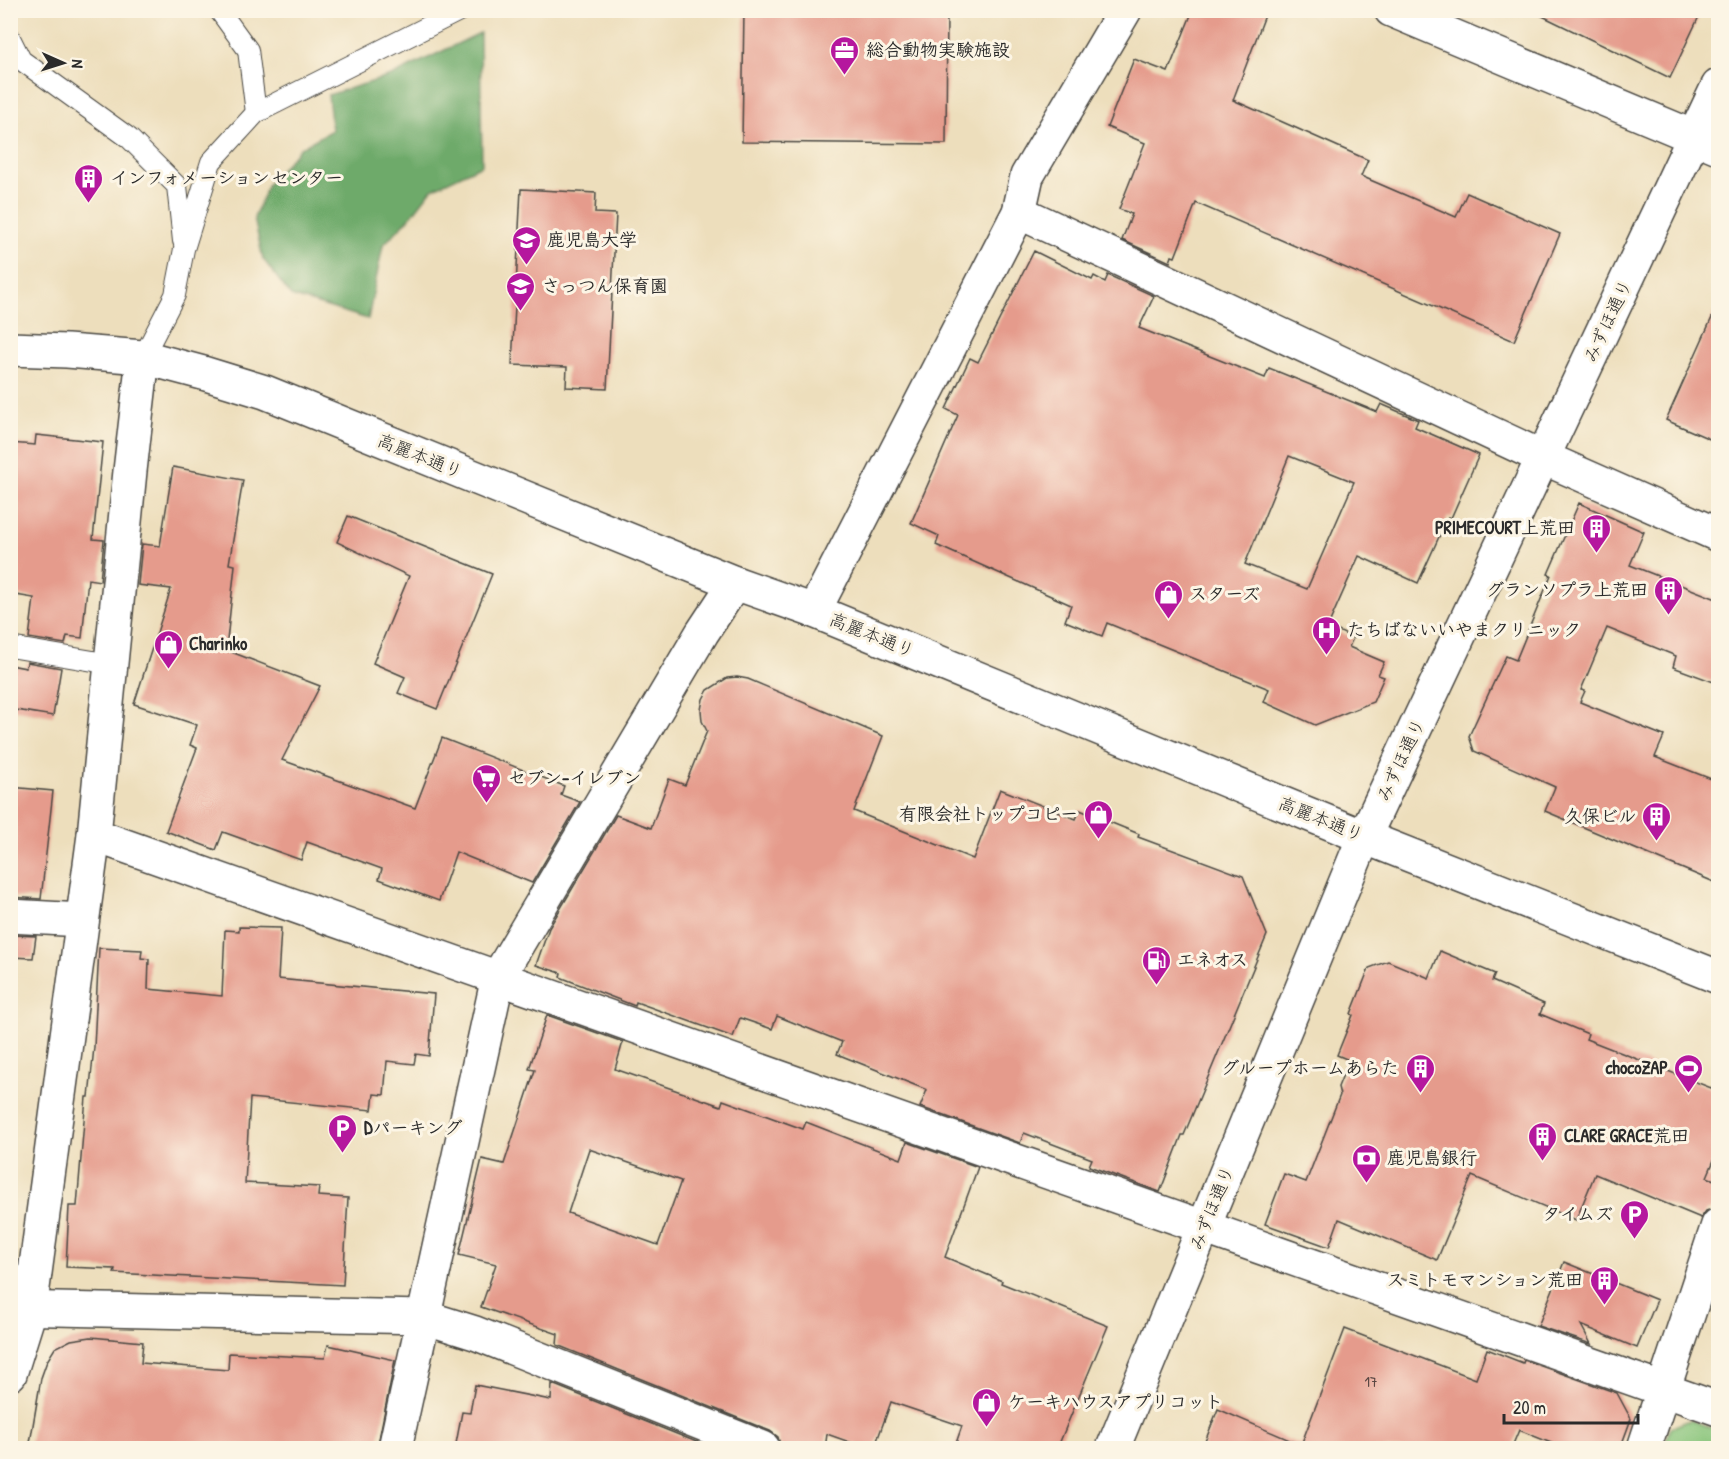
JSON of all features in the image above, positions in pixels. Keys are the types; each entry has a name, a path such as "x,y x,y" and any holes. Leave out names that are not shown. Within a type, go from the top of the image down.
{"street":[{"path":"814,611 1019,212 1027,177 1125,10"},
{"path":"1391,10 1706,142"},
{"name":"みずほ通り","path":"1113,1449 1364,837 1544,458 1706,142 1719,86"},
{"path":"1019,212 1544,458 1719,535"},
{"name":"高麗本通り","path":"10,349 143,357 265,392 735,583 814,611 1364,837 1719,977"},
{"path":"10,1374 94,835 143,357"},
{"path":"395,1449 498,977 686,658 735,583"},
{"path":"94,835 1719,1409"},
{"path":"10,916 82,920"},
{"path":"1644,1449 1719,1225"},
{"path":"20,1309 424,1317 475,1333 742,1445"}],"lane":[{"path":"219,10 248,50 256,113"},
{"path":"143,357 175,295 184,249 211,162 256,113 461,10"},
{"path":"10,38 21,60 129,138 177,186 184,249"},
{"path":"10,647 111,664"}],"green space":[{"path":"480,33 482,165 432,189 408,220 383,245 368,319 291,296 263,259 254,218 268,184 300,148 332,130 328,95 391,76"},
{"path":"1690,1420 1718,1430 1718,1448 1663,1448 1670,1428"}],"building":[{"name":"総合動物実験施設","path":"744,10 947,10 946,144 742,142"},
{"path":"1193,10 1267,10 1233,100 1368,160 1361,176 1456,217 1467,193 1560,234 1514,341 1196,203 1175,257 1172,256 1170,262 1122,240 1132,214 1119,209 1145,143 1107,127 1134,59 1168,72"},
{"path":"1530,10 1702,10 1670,78"},
{"path":"521,189 596,193 595,213 616,214 607,389 566,387 567,367 512,365"},
{"path":"1034,251 1092,280 1094,276 1105,282 1108,275 1154,296 1139,328 1265,378 1269,368 1377,412 1381,404 1418,420 1415,427 1479,455 1451,518 1448,517 1418,583 1359,556 1328,626 1353,638 1349,647 1384,662 1378,675 1384,677 1373,702 1315,725 1264,702 1269,689 1107,623 1102,636 1065,621 1071,605 936,545 939,536 911,523 958,415 946,409 970,358 978,362","holes":["1289,456 1354,482 1307,589 1245,564"]},
{"path":"1719,302 1719,443 1666,420"},
{"path":"36,435 103,442 93,539 104,540 100,581 88,579 82,638 67,636 65,644 29,638 34,598 10,594 10,443 35,445"},
{"path":"173,467 243,480 229,564 235,565 226,650 320,686 282,760 415,808 442,738 564,786 561,795 580,802 532,883 456,852 439,901 379,879 382,869 307,842 301,860 223,832 216,850 166,831 197,748 190,745 197,725 134,704 171,589 138,585 142,544 160,546"},
{"path":"1579,503 1644,532 1630,565 1719,600 1719,684 1673,667 1676,656 1607,628 1581,690 1585,691 1580,702 1664,736 1655,757 1719,782 1719,884 1545,811 1555,787 1474,751 1469,736 1506,656 1516,660 1551,575 1548,574"},
{"path":"348,516 492,574 437,709 398,693 405,677 373,663 409,576 337,542"},
{"path":"27,662 61,668 53,716 10,709 10,665 26,668"},
{"path":"727,678 748,679 883,736 854,811 973,859 1000,789 1076,819 1080,810 1139,834 1138,837 1243,876 1267,935 1160,1192 1089,1166 1092,1159 1024,1133 1020,1143 920,1107 927,1090 837,1054 842,1042 777,1016 772,1029 740,1018 733,1037 636,1002 635,1006 560,977 561,973 536,965 549,928 616,815 651,828 669,779 685,785 707,731 702,721 701,710 708,690"},
{"path":"10,787 53,791 41,899 10,897"},
{"path":"239,927 281,928 278,979 434,994 429,1056 416,1054 414,1064 387,1061 384,1095 374,1094 372,1110 250,1098 245,1183 319,1187 318,1196 348,1198 343,1285 114,1273 115,1269 66,1267 69,1206 77,1206 86,1097 89,1097 99,948 142,950 141,958 149,959 148,989 222,996 225,930 239,931"},
{"path":"10,935 36,936 33,958 10,957"},
{"path":"1440,951 1495,974 1492,981 1544,1004 1540,1014 1588,1034 1586,1039 1719,1091 1719,1148 1707,1177 1719,1182 1719,1207 1706,1211 1701,1218 1595,1174 1576,1220 1472,1176 1437,1260 1339,1219 1329,1247 1265,1224 1284,1174 1306,1182 1340,1095 1338,1087 1349,1060 1337,1055 1369,968 1388,961 1429,978"},
{"path":"547,1015 623,1042 615,1069 721,1106 723,1100 803,1129 806,1122 901,1159 907,1142 978,1167 945,1257 1002,1281 1001,1283 1108,1326 1057,1449 954,1449 962,1426 891,1402 874,1449 827,1434 825,1449 781,1449 778,1437 770,1431 557,1345 558,1334 481,1307 496,1264 459,1255 482,1159 504,1164 535,1070 529,1069","holes":["589,1149 681,1181 658,1245 568,1213"]},
{"name":"スミトモマンション荒田","path":"1564,1262 1657,1300 1637,1348 1581,1325 1591,1344 1538,1326"},
{"path":"1345,1329 1476,1379 1487,1349 1617,1393 1631,1419 1620,1449 1566,1449 1519,1430 1511,1449 1202,1449 1218,1409 1301,1445"},
{"path":"91,1337 143,1342 141,1363 228,1370 229,1353 325,1358 328,1345 395,1360 377,1449 59,1449 30,1443 41,1378 47,1361 55,1348 71,1340"},
{"path":"552,1384 714,1449 455,1449 462,1412 470,1413 475,1385 551,1400"}],"place":[{"name":"総合動物実験施設","path":"845,76"},
{"name":"インフォメーションセンター","path":"89,204"},
{"name":"鹿児島大学","path":"526,266"},
{"name":"さっつん保育園","path":"521,312"},
{"name":"PRIMECOURT上荒田","path":"1596,554"},
{"name":"グランソプラ上荒田","path":"1669,616"},
{"name":"スターズ","path":"1168,620"},
{"name":"たちばないいやまクリニック","path":"1326,656"},
{"name":"Charinko","path":"168,670"},
{"name":"セブン-イレブン","path":"487,804"},
{"name":"有限会社トップコピー","path":"1099,840"},
{"name":"久保ビル","path":"1657,842"},
{"name":"エネオス","path":"1156,986"},
{"name":"グループホームあらた","path":"1420,1094"},
{"name":"chocoZAP","path":"1689,1094"},
{"name":"Dパーキング","path":"343,1154"},
{"name":"CLARE GRACE荒田","path":"1543,1162"},
{"name":"鹿児島銀行","path":"1366,1184"},
{"name":"タイムズ","path":"1634,1240"},
{"name":"スミトモマンション荒田","path":"1604,1306"},
{"name":"ケーキハウスアプリコット","path":"987,1428"}]}
